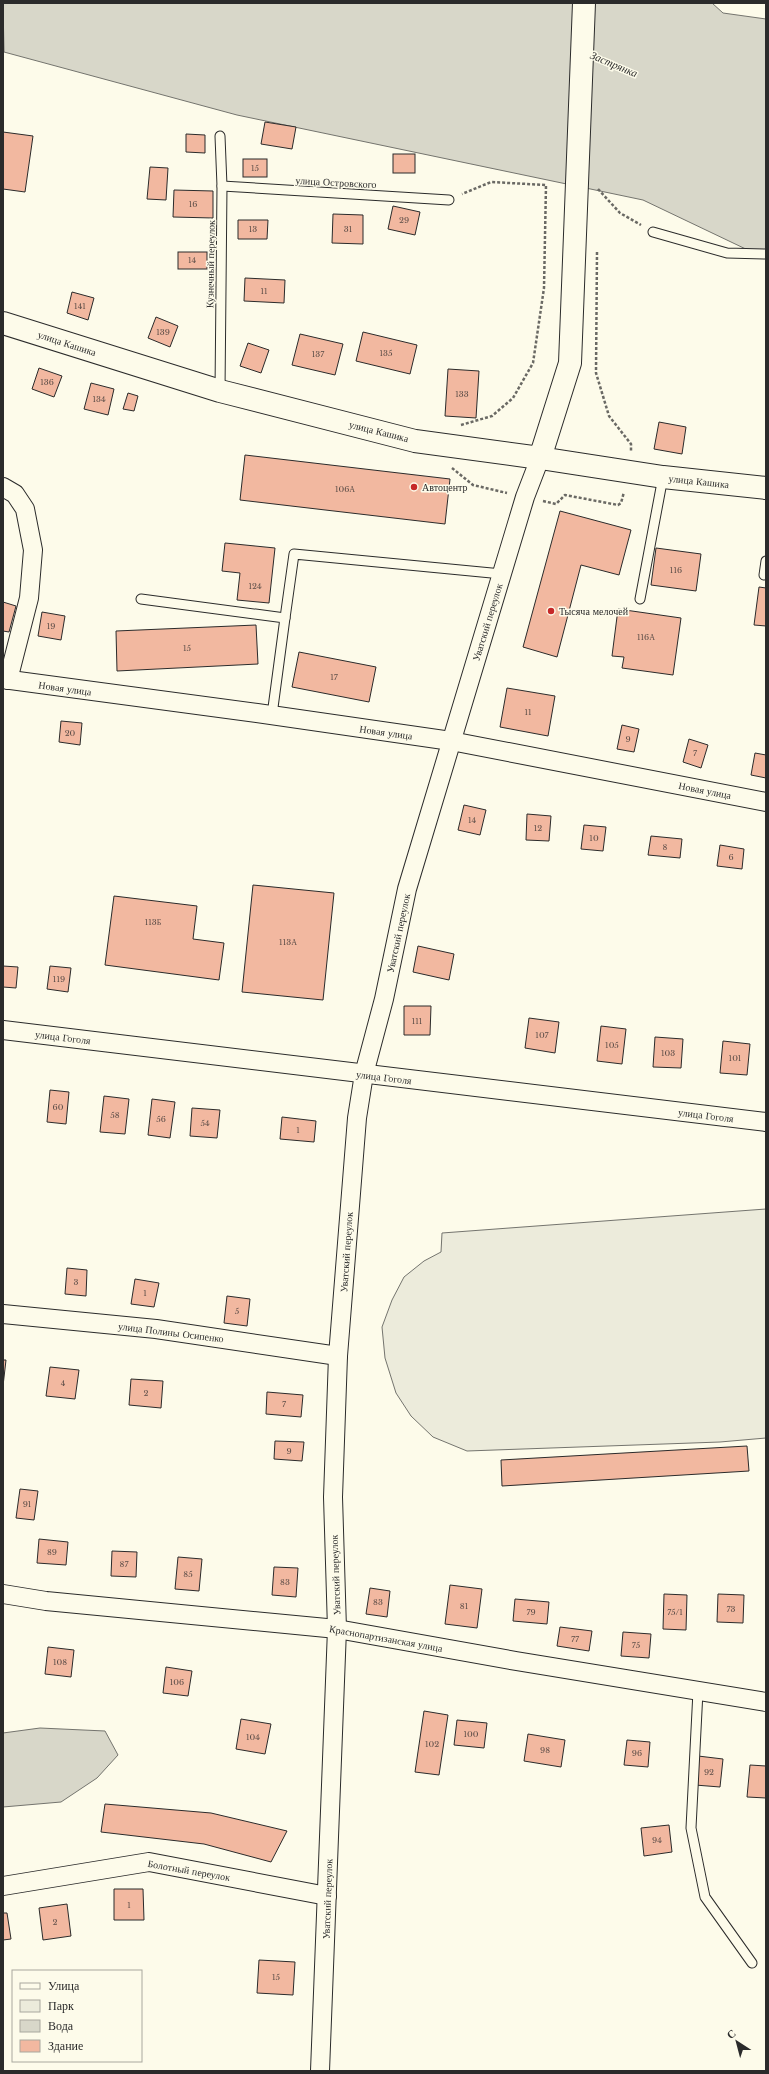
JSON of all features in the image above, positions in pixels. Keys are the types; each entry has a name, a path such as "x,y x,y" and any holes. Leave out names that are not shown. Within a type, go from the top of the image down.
{"main road":[{"path":"540,458 570,363 584,3"},
{"name":"улица Кашика","path":"3,323 220,391 415,440 451,457 540,458 663,477 766,488"}],"street":[{"name":"Уватский переулок","path":"320,2071 337,1629 333,1497 338,1356 357,1118 364,1074 384,999 407,889 525,497 540,458"},
{"path":"3,487 15,494 25,509 33,550 29,598 5,680"},
{"name":"Новая улица","path":"5,680 272,715 451,741 766,802"},
{"name":"улица Гоголя","path":"3,1030 766,1122"},
{"name":"улица Полины Осипенко","path":"3,1314 156,1329 338,1356"},
{"name":"Краснопартизанская улица","path":"3,1594 46,1601 337,1629 766,1702"},
{"name":"Болотный переулок","path":"3,1886 149,1862 327,1896"}],"lane":[{"name":"Кузнечный переулок","path":"220,136 222,186 220,391"},
{"name":"улица Островского","path":"222,186 449,200"},
{"path":"653,232 727,253 766,254"},
{"path":"640,599 663,477"},
{"path":"272,715 294,554 502,574"},
{"path":"764,575 766,561"},
{"path":"141,599 285,618"},
{"path":"698,1690 691,1828 705,1897 752,1963"}],"path":[{"path":"449,200 491,182 546,185 544,288 533,363 513,398 492,416 452,428 451,457"},
{"path":"598,188 620,213 653,232"},
{"path":"597,247 596,373 609,416 631,444 629,472 621,503"}],"green space":[{"path":"766,1209 766,1438 720,1442 467,1451 433,1437 411,1416 396,1393 385,1358 382,1327 392,1300 404,1277 424,1261 441,1252 442,1233"}],"water":[{"name":"Застрянка","path":"3,3 712,3 723,13 766,19 766,252 752,252 643,200 237,115 4,52"},
{"path":"40,1728 105,1731 118,1755 97,1778 61,1802 3,1807 3,1733"}],"building":[{"path":"265,122 296,127 292,149 261,144"},
{"path":"3,132 33,136 25,192 3,189"},
{"path":"186,134 205,135 205,153 186,152"},
{"path":"393,154 415,154 415,173 393,173"},
{"path":"243,159 267,159 267,177 243,177"},
{"path":"150,167 168,168 166,200 147,199"},
{"path":"174,190 213,191 213,218 173,217"},
{"path":"393,206 420,212 415,235 388,229"},
{"path":"333,214 363,215 363,244 332,243"},
{"path":"238,220 268,220 267,239 238,239"},
{"path":"178,252 207,252 207,269 178,269"},
{"path":"245,278 285,280 284,303 244,301"},
{"path":"72,292 94,298 88,320 67,313"},
{"path":"156,317 178,326 170,347 148,338"},
{"path":"363,332 417,345 410,374 356,361"},
{"path":"300,334 343,344 335,375 292,365"},
{"path":"248,343 269,350 261,373 240,366"},
{"path":"39,368 62,376 54,397 32,389"},
{"path":"448,369 479,371 476,418 445,416"},
{"path":"91,383 114,389 108,415 84,409"},
{"path":"128,393 138,396 134,411 123,409"},
{"path":"659,422 686,427 682,454 654,449"},
{"path":"245,455 450,479 445,524 240,500"},
{"name":"Тысяча мелочей","path":"560,511 631,530 619,575 581,565 557,657 523,647"},
{"path":"225,543 275,548 269,603 237,600 240,573 222,571"},
{"path":"656,548 701,554 696,591 651,585"},
{"path":"759,587 766,588 766,626 754,625"},
{"path":"3,602 16,606 9,632 3,631"},
{"path":"618,609 681,618 673,675 622,668 624,657 612,656"},
{"path":"42,612 65,616 61,640 38,636"},
{"path":"256,625 258,664 117,671 116,631"},
{"path":"299,652 376,667 369,702 292,687"},
{"path":"507,688 555,696 548,736 500,727"},
{"path":"61,721 82,723 80,745 59,742"},
{"path":"622,725 639,729 634,752 617,749"},
{"path":"689,739 708,745 701,768 683,762"},
{"path":"755,753 766,755 766,778 751,775"},
{"path":"464,805 486,810 480,835 458,830"},
{"path":"527,814 551,816 549,841 526,840"},
{"path":"584,825 606,827 603,851 581,849"},
{"path":"651,836 682,839 680,858 648,855"},
{"path":"720,845 744,849 742,869 717,866"},
{"path":"253,885 334,893 323,1000 242,992"},
{"path":"114,896 197,906 193,939 224,943 219,980 105,965"},
{"path":"418,946 454,954 449,980 413,972"},
{"path":"3,966 18,967 16,988 3,987"},
{"path":"50,966 71,968 68,992 47,989"},
{"path":"404,1006 431,1006 430,1035 404,1035"},
{"path":"529,1018 559,1022 555,1053 525,1048"},
{"path":"601,1026 626,1029 622,1064 597,1061"},
{"path":"655,1037 683,1039 681,1068 653,1067"},
{"path":"723,1041 750,1044 747,1075 720,1073"},
{"path":"50,1090 69,1092 66,1124 47,1122"},
{"path":"104,1096 129,1099 125,1134 100,1132"},
{"path":"152,1099 175,1102 170,1138 148,1135"},
{"path":"192,1108 220,1110 217,1138 190,1136"},
{"path":"282,1117 316,1121 314,1142 280,1139"},
{"path":"67,1268 87,1270 86,1296 65,1294"},
{"path":"135,1279 159,1283 154,1307 131,1304"},
{"path":"227,1296 250,1299 247,1326 224,1323"},
{"path":"3,1360 6,1360 3,1386"},
{"path":"50,1367 79,1370 75,1399 46,1396"},
{"path":"131,1379 163,1381 161,1408 129,1405"},
{"path":"267,1392 303,1395 301,1417 266,1414"},
{"path":"275,1441 304,1442 302,1461 274,1459"},
{"path":"747,1446 749,1471 502,1486 501,1460"},
{"path":"20,1489 38,1491 34,1520 16,1518"},
{"path":"39,1539 68,1542 66,1565 37,1563"},
{"path":"112,1551 137,1552 136,1577 111,1576"},
{"path":"178,1557 202,1559 199,1591 175,1589"},
{"path":"274,1567 298,1568 296,1597 272,1595"},
{"path":"450,1585 482,1589 477,1628 445,1624"},
{"path":"370,1588 390,1591 387,1617 366,1614"},
{"path":"664,1594 687,1595 686,1630 663,1629"},
{"path":"718,1594 744,1595 743,1623 717,1622"},
{"path":"515,1599 549,1602 547,1624 513,1621"},
{"path":"560,1627 592,1631 589,1651 557,1646"},
{"path":"623,1632 651,1634 649,1658 621,1656"},
{"path":"48,1647 74,1650 71,1677 45,1674"},
{"path":"166,1667 192,1671 188,1696 163,1693"},
{"path":"424,1711 448,1715 439,1775 415,1772"},
{"path":"241,1719 271,1724 265,1754 236,1749"},
{"path":"457,1720 487,1723 484,1748 454,1745"},
{"path":"528,1734 565,1740 561,1767 524,1761"},
{"path":"627,1740 650,1742 648,1767 624,1765"},
{"path":"698,1756 723,1759 720,1787 695,1785"},
{"path":"750,1765 766,1766 766,1798 747,1797"},
{"path":"105,1804 211,1813 287,1831 271,1862 204,1844 101,1832"},
{"path":"669,1825 672,1852 644,1856 641,1828"},
{"path":"114,1889 143,1889 144,1920 114,1920"},
{"path":"67,1904 71,1936 43,1940 39,1908"},
{"path":"3,1913 7,1913 11,1939 3,1940"},
{"path":"259,1960 295,1962 293,1995 257,1993"}],"place":[{"name":"Автоцентр","path":"414,487"},
{"name":"Тысяча мелочей","path":"551,611"}]}
